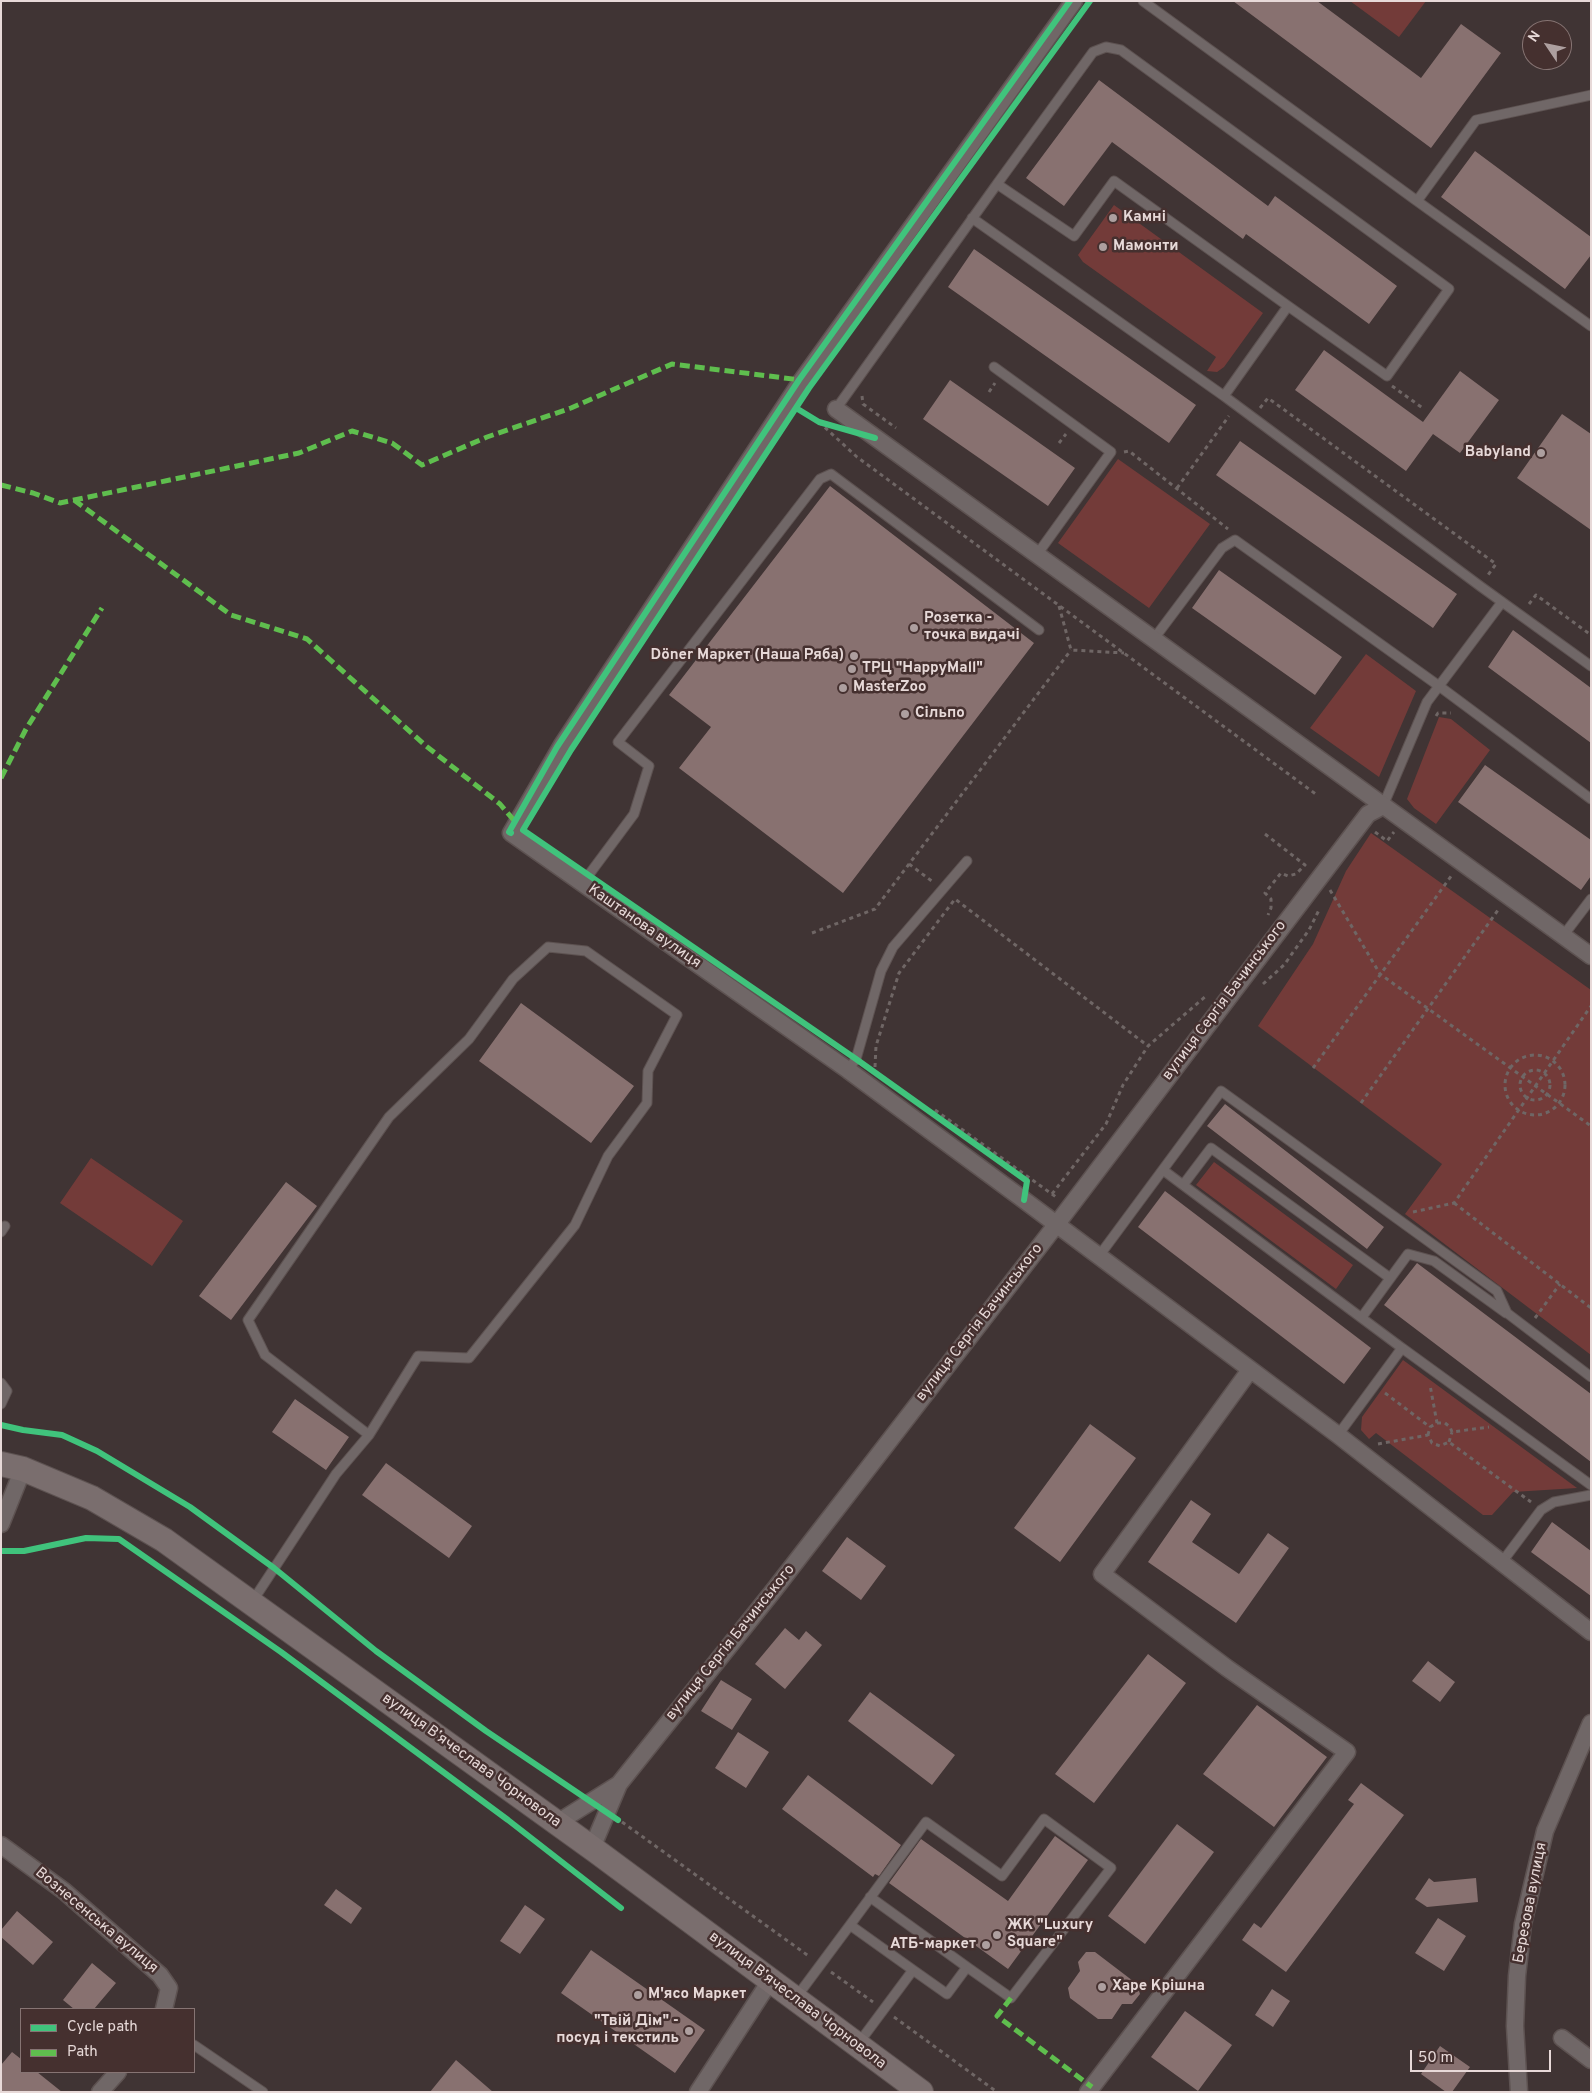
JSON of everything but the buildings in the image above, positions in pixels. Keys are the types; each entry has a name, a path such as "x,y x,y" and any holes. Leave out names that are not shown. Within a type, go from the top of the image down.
{"main road":[{"name":"вулиця Вʼячеслава Чорновола","path":"12,1467 92,1498 164,1540 558,1823 921,2092"}],"street":[{"name":"Каштанова вулиця","path":"1074,1 802,380 562,744 511,833 582,884 852,1065 1056,1225 1338,1436 1591,1632"},
{"path":"836,409 1036,556 1591,956"},
{"name":"вулиця Сергія Бачинського","path":"558,1823 618,1784 774,1590 1056,1225 1368,814 1383,806"},
{"path":"1088,2092 1347,1752 1227,1668 1102,1574 1250,1370"},
{"path":"1,1524 12,1467"},
{"name":"Березова вулиця","path":"1519,2092 1515,2026 1517,1976 1523,1924 1545,1830 1591,1723"},
{"path":"592,1848 613,1816 618,1784"},
{"name":"Вознесенська вулиця","path":"1,1845 64,1891 160,1974 169,1988 164,2008"},
{"path":"698,2092 770,1981"},
{"path":"1562,2038 1591,2060"},
{"path":"100,2092 117,2073"}],"lane":[{"path":"1143,1 1591,326"},
{"path":"836,409 972,218 1093,52 1106,47 1121,50 1449,289 1387,376 1114,181 1074,236 997,184"},
{"path":"1417,201 1476,120 1591,95"},
{"path":"972,218 1224,396 1591,666"},
{"path":"1224,396 1288,306"},
{"path":"994,368 1111,452 1036,556"},
{"path":"582,884 634,814 649,766 618,742 820,480 831,474 1039,630"},
{"path":"1153,640 1222,548 1235,540 1439,686 1591,799"},
{"path":"1383,806 1427,702 1502,602"},
{"path":"852,1065 881,971 894,947 967,861"},
{"path":"1563,936 1591,899"},
{"path":"251,1602 336,1474 369,1435 418,1356 469,1358 575,1225 608,1156 647,1103 648,1070 678,1015 586,951 548,946 513,979 469,1039 389,1117 248,1320 265,1355 369,1435"},
{"path":"1099,1256 1221,1091 1497,1291 1507,1313"},
{"path":"1183,1185 1211,1148 1390,1278"},
{"path":"1163,1170 1402,1348 1591,1485"},
{"path":"1362,1318 1408,1254 1434,1261 1507,1313 1591,1377"},
{"path":"1338,1436 1402,1348"},
{"path":"1,1382 6,1387 7,1394 1,1404"},
{"path":"1502,1562 1541,1510 1554,1502 1591,1495"},
{"path":"795,2000 870,1897 926,1822 1002,1876 1044,1819 1111,1868 1011,1998 870,1897"},
{"path":"850,1925 947,1994 968,1966"},
{"path":"857,2046 913,1970"},
{"path":"195,2046 263,2092"}],"path":[{"path":"1391,386 1424,409"},
{"path":"1252,406 1259,410 1268,398 1496,564 1480,586"},
{"path":"1178,488 1237,406"},
{"path":"811,417 857,457 1317,795"},
{"path":"818,422 837,427"},
{"path":"1059,443 1066,434"},
{"path":"1111,452 1129,451 1226,525 1235,540"},
{"path":"1488,575 1494,580"},
{"path":"1521,616 1536,595 1591,635"},
{"path":"1522,600 1529,604"},
{"path":"1059,606 1071,650"},
{"path":"1071,650 1124,653"},
{"path":"812,933 874,909 1071,650"},
{"path":"1433,721 1438,713 1452,713"},
{"path":"1371,830 1387,841 1403,821"},
{"path":"1265,834 1305,865 1296,874 1288,876 1281,873 1265,893 1271,899 1271,908 1268,916"},
{"path":"1313,1068 1461,863"},
{"path":"1325,897 1333,881"},
{"path":"1329,889 1380,974 1591,1126"},
{"path":"1361,1103 1508,897"},
{"path":"881,1074 874,1066 876,1046 899,973 955,899 1148,1046"},
{"path":"1261,985 1284,965 1309,930 1321,905"},
{"path":"928,1108 1052,1194 1106,1124 1123,1085 1148,1046 1208,995"},
{"path":"1405,1214 1454,1203 1591,1006"},
{"path":"1534,1054 1553,1059 1560,1066 1564,1075 1565,1094 1560,1103 1545,1114 1527,1114 1518,1110 1506,1095 1505,1086 1510,1067 1517,1060 1534,1054"},
{"path":"852,1065 881,1074"},
{"path":"1530,1071 1544,1072 1550,1084 1548,1094 1536,1100 1527,1097 1520,1085 1523,1076 1530,1071"},
{"path":"928,1108 1027,1181 1024,1200"},
{"path":"1454,1203 1591,1308"},
{"path":"1527,1330 1560,1284"},
{"path":"1432,1369 1428,1374 1437,1423"},
{"path":"1375,1386 1430,1427"},
{"path":"1452,1432 1498,1426 1502,1420"},
{"path":"1437,1423 1445,1423 1452,1432 1449,1442 1440,1446 1432,1443 1428,1435 1430,1427 1437,1423"},
{"path":"1364,1456 1372,1446 1428,1435"},
{"path":"1449,1442 1541,1510"}],"shaded area":[{"path":"1350,1 1426,1 1399,37"},
{"path":"1114,205 1263,313 1224,367 1217,372 1207,371 1216,357 1083,262 1078,255"},
{"path":"1118,459 1210,524 1149,608 1058,543"},
{"path":"1366,654 1416,691 1379,777 1310,728"},
{"path":"1439,717 1451,719 1490,750 1436,824 1414,808 1407,799"},
{"path":"1371,833 1591,990 1591,1355 1405,1214 1442,1164 1258,1026 1313,944 1346,871"},
{"path":"91,1158 183,1221 152,1266 60,1203"},
{"path":"1214,1162 1353,1265 1336,1289 1196,1185"},
{"path":"1403,1360 1577,1488 1513,1492 1492,1515 1483,1515 1376,1433 1369,1439 1361,1430 1362,1417"}],"marked path":[{"path":"1,485 33,493 60,503 299,453 352,431 392,443 422,465 487,437 571,408 672,364 801,380"},
{"path":"74,500 231,615 307,639 426,746 500,804 517,824"},
{"path":"1,778 26,729 102,608"},
{"path":"1011,1998 997,2016 1092,2087"}],"cycle path":[{"path":"511,833 509,832 557,747 799,380 1070,1"},
{"path":"1024,1200 1027,1181 856,1059 523,830 571,750 809,388 1090,1"},
{"path":"796,408 819,422 875,438"},
{"path":"1,1425 62,1435 97,1451 190,1507 274,1568 376,1651 486,1731 618,1820"},
{"path":"1,1551 24,1551 86,1538 119,1539 281,1652 508,1820 621,1908"}],"place":[{"name":"Камні","path":"1113,218"},
{"name":"Мамонти","path":"1103,247"},
{"name":"Babyland","path":"1541,453"},
{"name":"Розетка - точка видачі","path":"914,628"},
{"name":"Döner Maркет (Наша Ряба)","path":"854,656"},
{"name":"ТРЦ \"HappyMall\"","path":"852,669"},
{"name":"MasterZoo","path":"843,688"},
{"name":"Сільпо","path":"905,714"},
{"name":"ЖК \"Luxury Square\"","path":"997,1935"},
{"name":"АТБ-маркет","path":"986,1945"},
{"name":"Харе Крішна","path":"1102,1987"},
{"name":"М'ясо Маркет","path":"638,1995"},
{"name":"\"Твій Дім\" - посуд і текстиль","path":"689,2031"}]}
